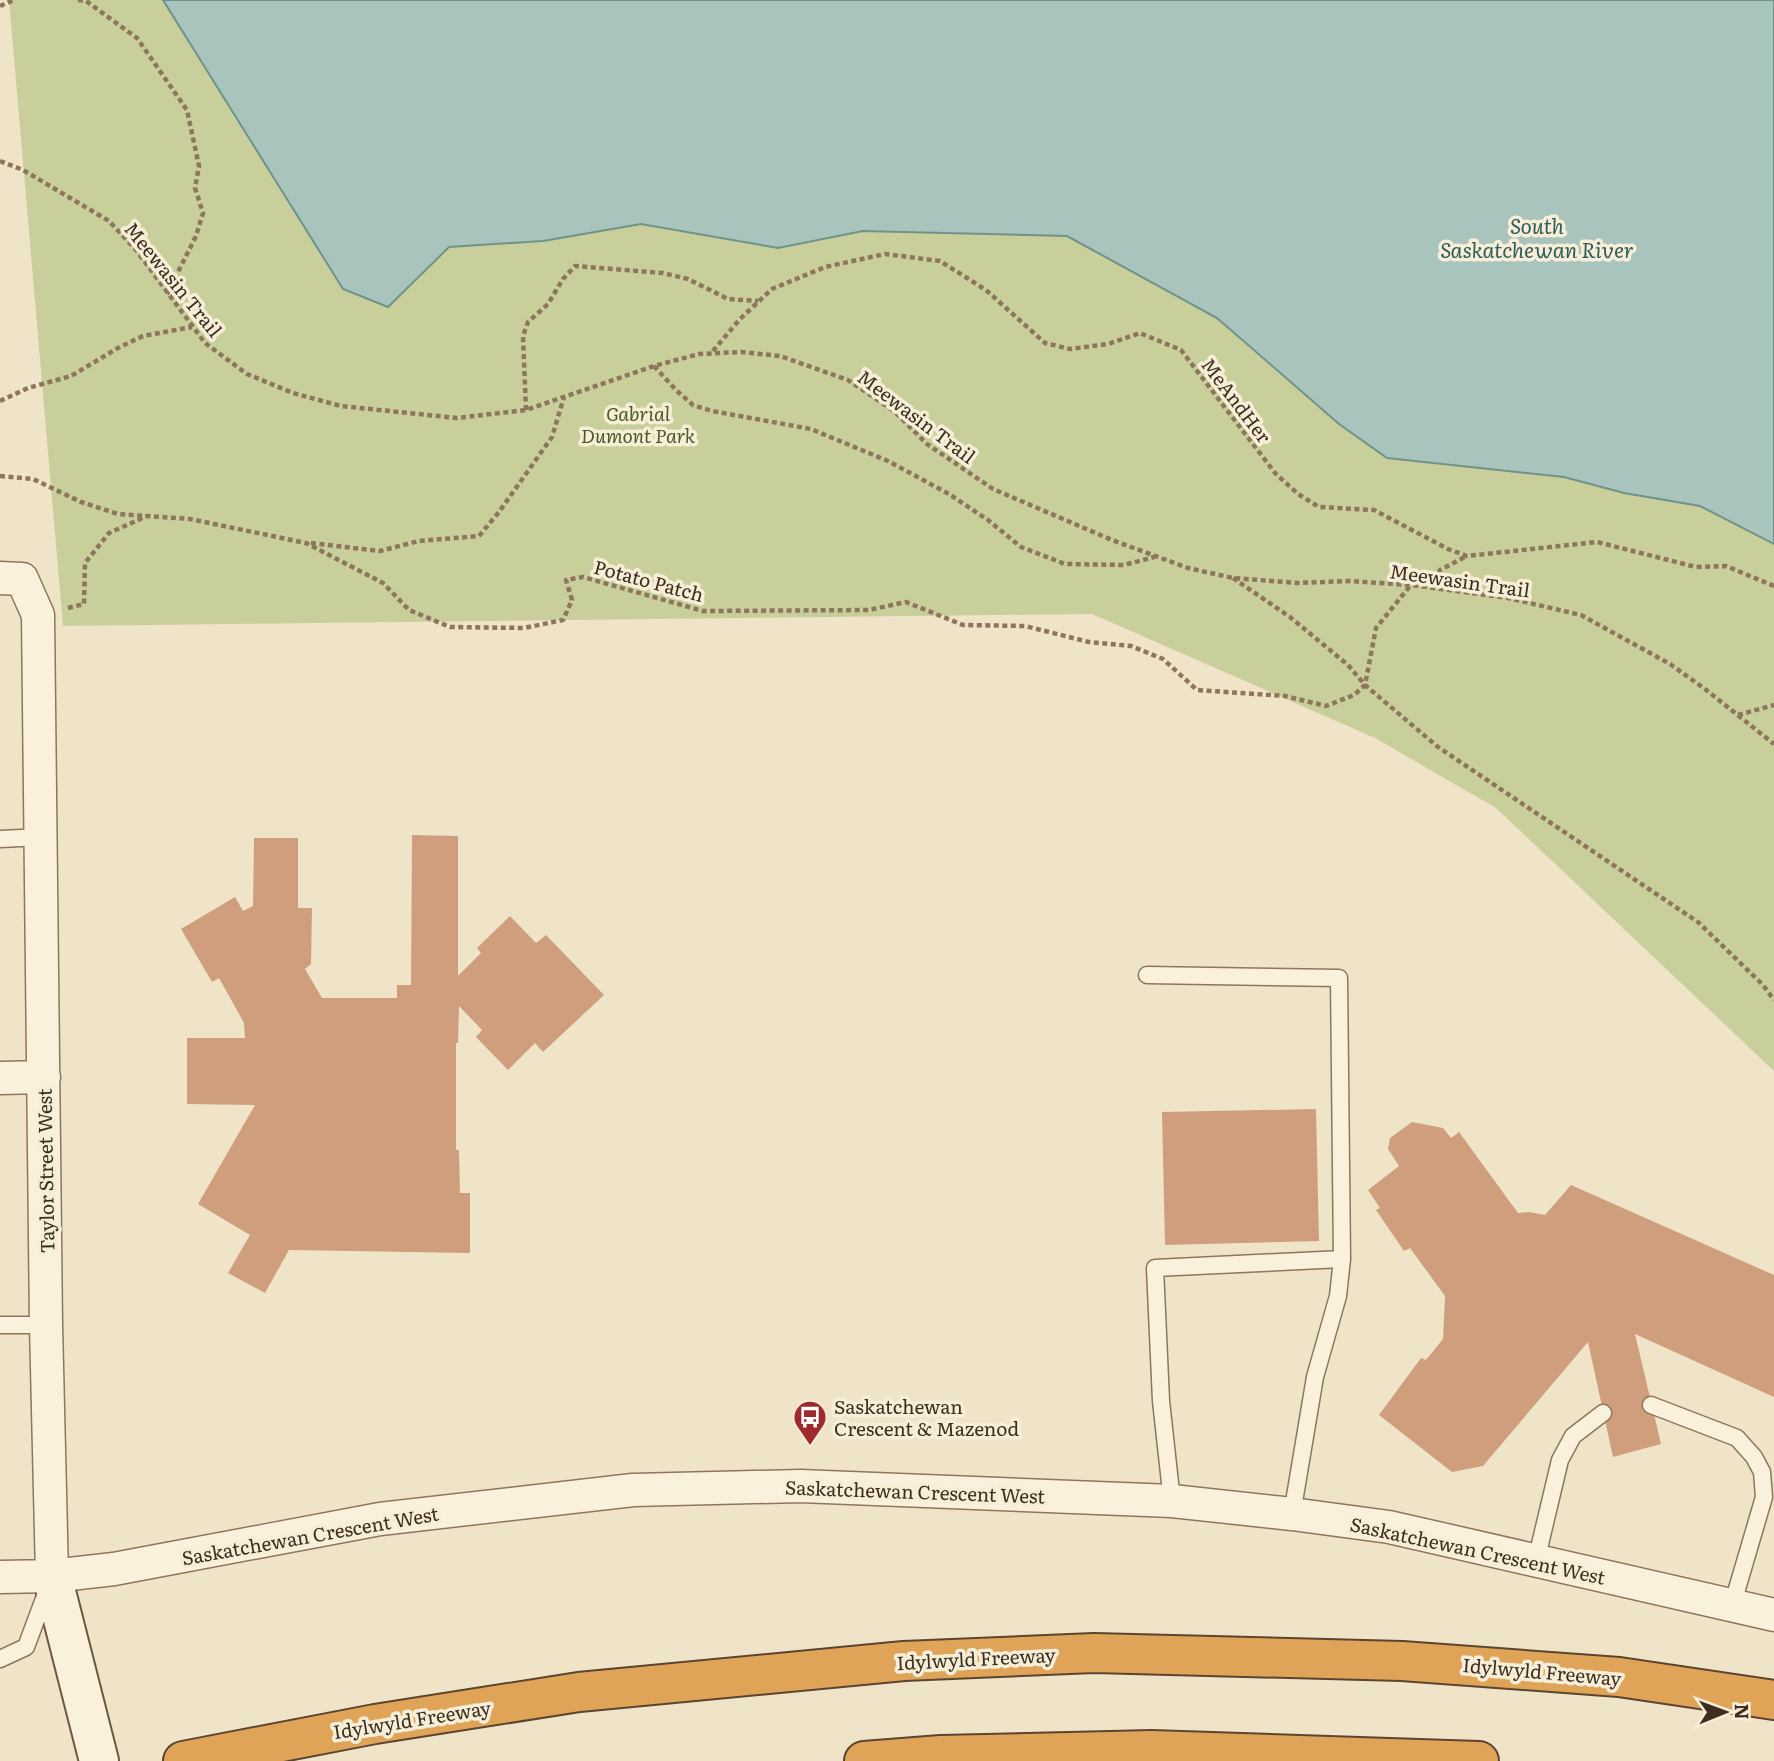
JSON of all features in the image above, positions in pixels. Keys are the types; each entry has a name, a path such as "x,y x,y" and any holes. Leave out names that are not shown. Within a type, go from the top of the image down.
{"highway":[{"name":"Idylwyld Freeway","path":"192,1758 375,1724 579,1692 904,1661 1094,1653 1402,1661 1619,1677 1774,1700"},
{"path":"863,1761 941,1755 1152,1750 1479,1761"}],"street":[{"name":"Taylor Street West","path":"11,578 38,615 46,1325 52,1576 99,1761"},
{"path":"0,1077 44,1077"},
{"name":"Saskatchewan Crescent West","path":"0,1577 52,1576 114,1569 380,1519 633,1490 800,1486 1172,1501 1292,1514 1388,1527 1774,1615"}],"lane":[{"path":"0,839 42,837"},
{"path":"1147,975 1339,978 1342,1259 1338,1296 1315,1377 1292,1514"},
{"path":"1172,1501 1161,1401 1155,1268 1342,1259"},
{"path":"0,1325 46,1325"},
{"path":"1651,1405 1737,1438 1754,1457 1762,1472 1764,1497 1732,1606"},
{"path":"1536,1561 1560,1460 1573,1436 1603,1413"},
{"path":"0,1659 26,1647 52,1576"}],"path":[{"path":"0,6 14,0"},
{"path":"78,0 86,1 137,38 187,110 199,166 195,188 203,213 196,236 167,294"},
{"name":"Meewasin Trail","path":"0,161 23,170 109,221 136,250 205,343 247,374 293,393 341,406 457,418 526,410 654,366 712,352 780,356 848,380 894,411 927,444 993,489 1086,530 1188,569 1233,578 1298,583 1349,581 1411,585 1508,598 1581,615 1670,664 1774,744"},
{"name":"MeAndHer","path":"712,352 740,319 772,289 825,267 885,254 940,261 986,290 1045,343 1070,349 1108,344 1140,333 1181,350 1275,473 1298,494 1319,507 1374,510 1448,549 1467,556 1597,542 1696,567 1726,566 1774,586"},
{"path":"526,410 523,336 528,322 548,304 575,266 663,273 688,279 728,299 759,301"},
{"path":"0,401 28,388 71,376 143,336 192,327"},
{"path":"654,366 693,405 811,429 888,461 978,513 1021,547 1065,564 1124,565 1157,556"},
{"path":"306,543 380,551 419,541 479,536 552,437 564,397"},
{"path":"0,476 33,479 81,502 118,514 148,516"},
{"name":"Potato Patch","path":"38,615 84,604 85,563 108,533 148,516 190,519 306,543 383,583 409,610 450,627 524,628 563,620 572,600 566,580 583,577 703,611 869,610 906,602 963,625 1025,626 1089,642 1131,646 1163,659 1197,690 1285,696 1326,706 1354,695 1365,685"},
{"path":"1431,588 1440,570 1467,556"},
{"path":"1233,578 1290,617 1348,665 1365,685 1438,747 1698,922 1763,985 1774,1000"},
{"path":"1365,685 1376,628 1411,585"},
{"path":"1737,716 1774,705"}],"green space":[{"name":"Gabrial Dumont Park","path":"9,0 163,0 343,289 388,307 449,247 543,241 641,224 778,248 863,231 1067,236 1217,318 1339,424 1387,458 1564,477 1624,493 1700,506 1774,544 1774,1071 1496,808 1375,738 1092,614 63,626"}],"water":[{"name":"South Saskatchewan River","path":"163,0 1774,0 1774,544 1700,506 1624,493 1564,477 1387,458 1339,424 1217,318 1067,236 863,231 778,248 641,224 543,241 449,247 388,307 343,289"}],"building":[{"path":"412,835 458,836 458,976 481,953 477,948 510,916 536,943 546,935 604,995 543,1052 535,1043 508,1070 476,1037 482,1030 459,1006 456,1043 456,1150 459,1150 460,1193 470,1193 470,1253 289,1250 265,1293 228,1273 250,1235 198,1204 255,1105 187,1104 187,1038 245,1038 244,1023 219,978 212,982 181,929 235,897 243,911 253,906 254,838 298,838 298,908 312,908 311,964 305,969 322,998 397,998 397,985 411,985"},
{"path":"1316,1109 1319,1241 1165,1245 1162,1112"},
{"path":"1412,1122 1443,1128 1451,1138 1459,1132 1518,1213 1545,1215 1571,1185 1774,1275 1774,1397 1635,1334 1661,1444 1613,1457 1588,1342 1483,1466 1452,1472 1379,1415 1421,1358 1426,1360 1443,1339 1445,1296 1410,1248 1404,1251 1376,1210 1380,1208 1368,1190 1399,1166 1388,1149 1390,1138"}],"place":[{"name":"Saskatchewan Crescent & Mazenod","path":"810,1447"}]}
